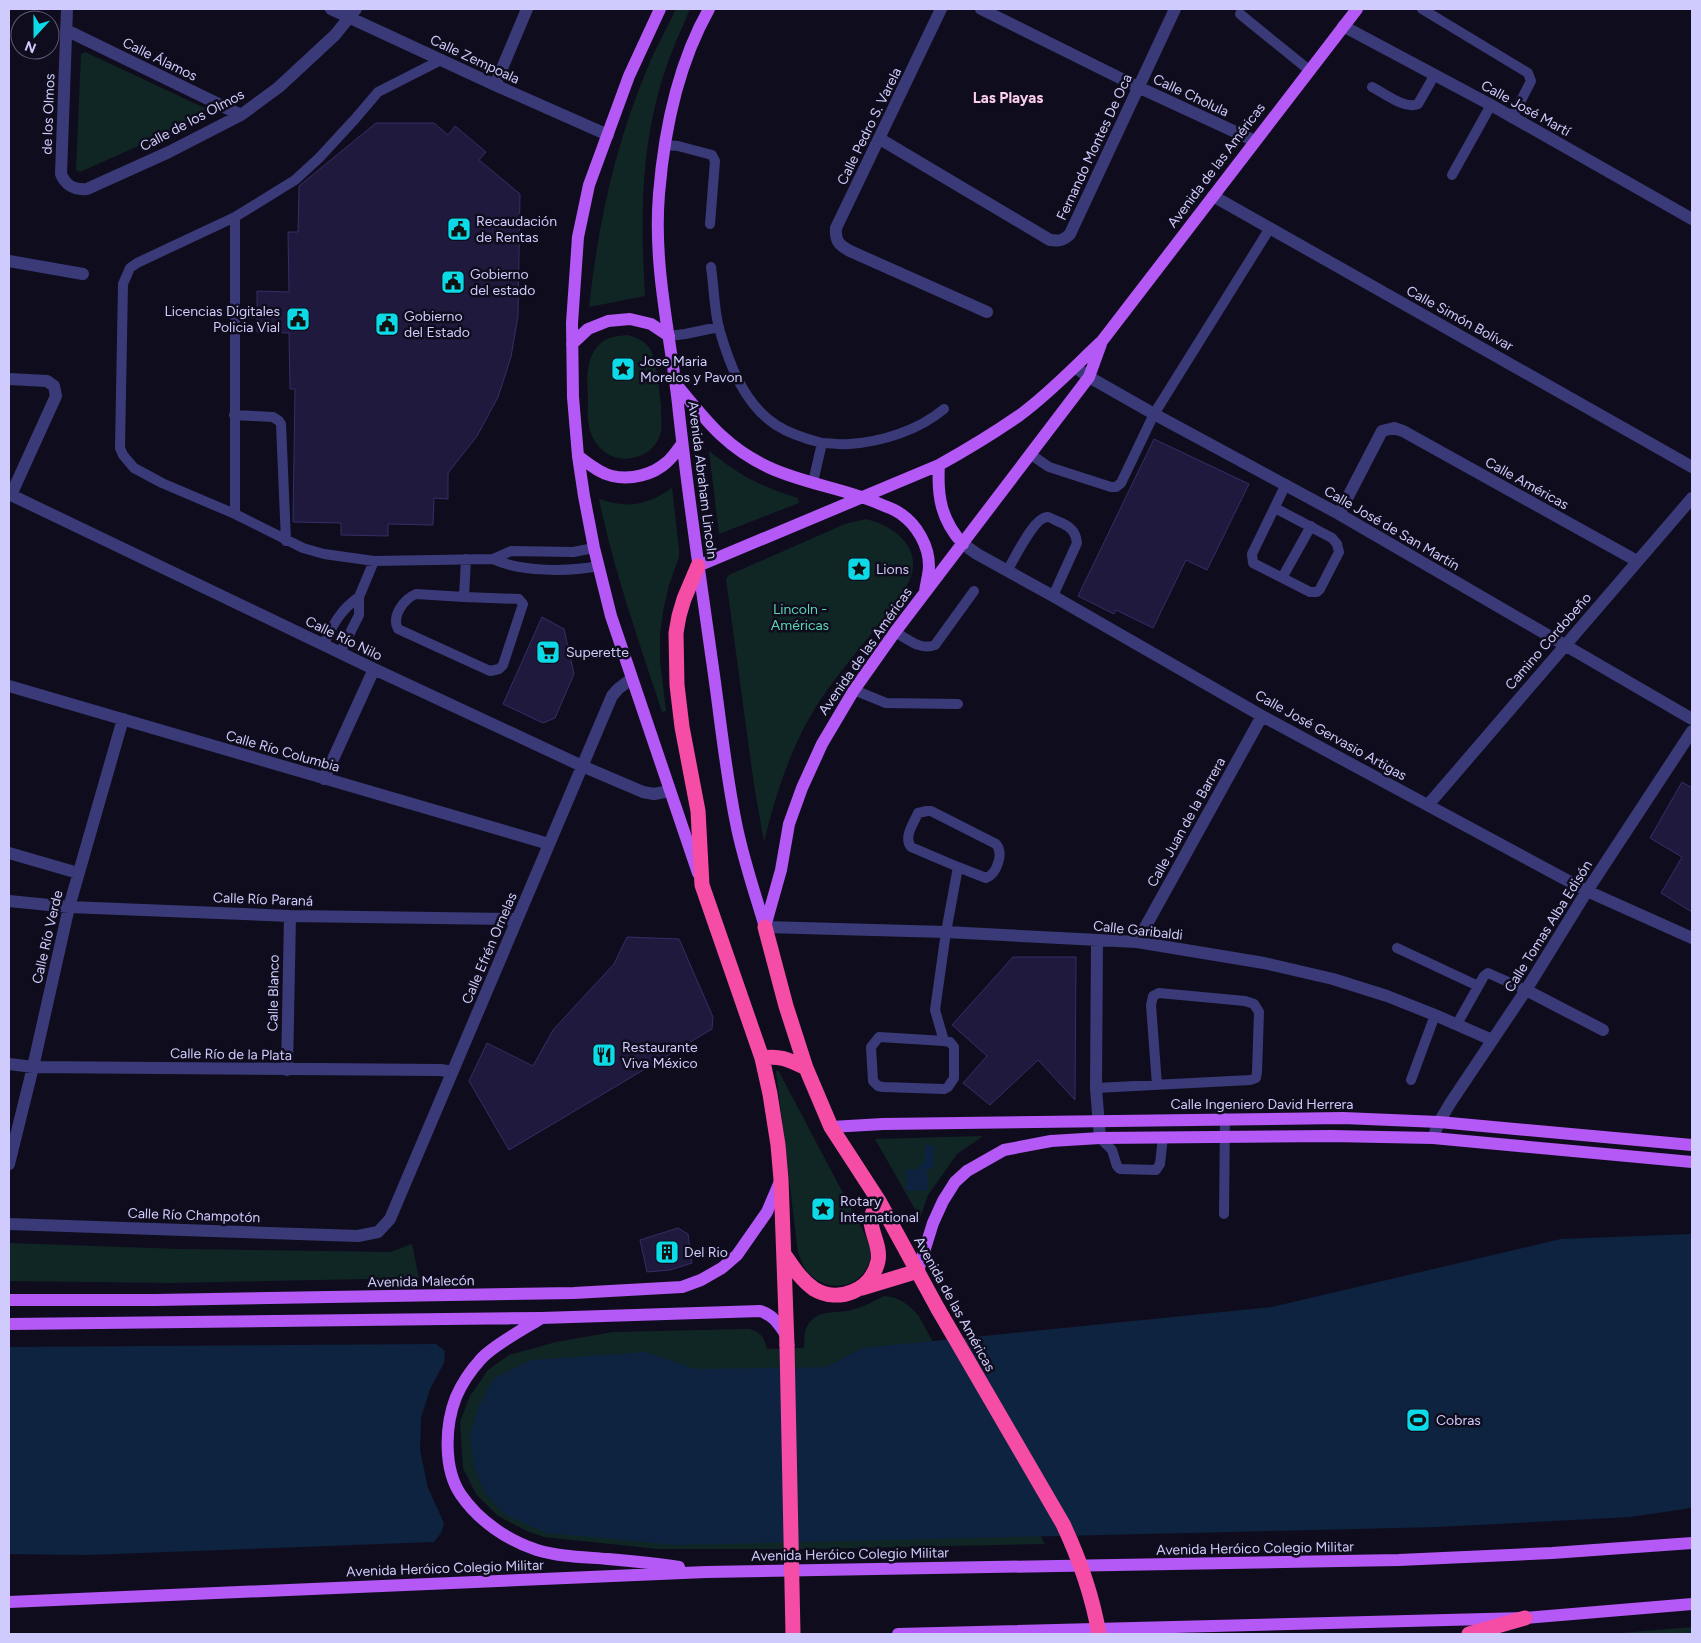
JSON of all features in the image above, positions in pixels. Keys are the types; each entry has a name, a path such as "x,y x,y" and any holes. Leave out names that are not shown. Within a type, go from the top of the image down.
{"highway":[{"path":"698,566 679,616 676,633 676,667 682,727 698,811 702,885 762,1058 777,1137 781,1179 787,1340 793,1634"},
{"name":"Avenida de las Américas","path":"766,927 786,1006 806,1068 832,1127 879,1201 938,1309 1063,1524 1081,1565 1094,1605 1099,1634"},
{"path":"762,1058 774,1056 786,1058 806,1068"},
{"path":"862,1288 872,1276 878,1261 878,1249 871,1219 879,1201"},
{"path":"784,1254 800,1277 815,1289 828,1294 841,1295 918,1270"},
{"path":"1469,1634 1525,1618"}],"main road":[{"path":"660,9 629,76 590,185 578,237 572,344 573,397 578,456 594,548 611,616 702,885"},
{"name":"Avenida Abraham Lincoln","path":"708,9 678,84 665,145 659,195 659,252 662,295 676,384 682,444 725,760 736,825 749,877 766,927"},
{"name":"Avenida de las Américas","path":"698,566 939,465 968,449 1020,414 1054,387 1102,341 1356,9"},
{"path":"572,344 588,329 608,321 630,319 651,324 669,336"},
{"name":"Avenida de las Américas","path":"766,927 781,870 789,824 802,788 822,744 854,690 896,632 1089,377 1102,341"},
{"path":"676,384 714,430 740,451 783,473 864,497 900,512 912,523 927,551 929,565 925,595"},
{"path":"578,456 611,476 633,477 653,472 667,462 682,444"},
{"path":"939,465 938,483 943,513 952,532 963,544"},
{"name":"Calle Ingeniero David Herrera","path":"832,1127 883,1124 1098,1120 1343,1118 1439,1122 1692,1145"},
{"path":"1049,1121 1051,1141"},
{"path":"918,1270 933,1223 943,1201 955,1182 967,1170 1004,1150 1051,1141 1163,1137 1331,1136 1434,1138 1690,1163"},
{"name":"Avenida Malecón","path":"9,1300 155,1300 574,1293 682,1287 722,1268 737,1255 767,1212 781,1179"},
{"path":"9,1324 541,1318 760,1311 775,1319 787,1340"},
{"path":"541,1318 483,1357 468,1375 456,1396 450,1420 448,1443 452,1476 461,1494 478,1515 495,1529 536,1549 561,1556 648,1562 706,1572"},
{"name":"Avenida Heróico Colegio Militar","path":"9,1602 706,1572 1487,1557 1690,1542"},
{"path":"898,1634 1525,1618 1692,1604"}],"street":[{"name":"de los Olmos","path":"67,9 61,174 64,181 70,187"},
{"name":"Calle Zempoala","path":"331,9 353,13 441,60 608,135"},
{"path":"495,85 526,9"},
{"name":"Calle Pedro S. Varela","path":"942,9 836,228 837,242 850,251 987,312"},
{"name":"Calle Cholula","path":"981,9 1138,87 1255,141"},
{"name":"Fernando Montes De Oca","path":"880,139 1050,240 1058,241 1065,239 1070,234 1176,9"},
{"name":"Calle de los Olmos","path":"70,187 78,190 87,189 169,152 241,115 280,87 334,35 353,13"},
{"name":"Calle José Martí","path":"1343,26 1491,106 1692,219"},
{"name":"Calle Álamos","path":"66,30 241,115"},
{"name":"Calle Simón Bolívar","path":"1213,196 1692,467"},
{"path":"9,261 83,274"},
{"name":"Calle José de San Martín","path":"1075,367 1154,414 1339,514 1692,719"},
{"path":"9,379 47,381 54,386 56,396 10,494"},
{"name":"Calle Américas","path":"1339,514 1382,431 1394,428 1403,430 1637,561"},
{"name":"Calle Río Nilo","path":"10,494 323,645 582,766 643,792 654,794 670,791"},
{"name":"Camino Cordobeño","path":"1428,805 1692,498"},
{"name":"Calle José Gervasio Artigas","path":"963,544 976,554 1262,716 1588,891 1692,938"},
{"path":"324,778 374,669"},
{"name":"Calle Efrén Ornelas","path":"378,1232 390,1218 612,696 631,679"},
{"name":"Calle Río Columbia","path":"9,686 549,844"},
{"name":"Calle Juan de la Barrera","path":"1137,942 1262,716"},
{"name":"Calle Río Verde","path":"9,1164 69,907 123,719"},
{"name":"Calle Tomas Alba Edisón","path":"1434,1138 1439,1122 1692,731"},
{"path":"9,853 78,873"},
{"name":"Calle Río Paraná","path":"9,901 69,907 290,916 517,919"},
{"name":"Calle Blanco","path":"287,1070 290,916"},
{"name":"Calle Garibaldi","path":"766,927 946,932 1137,942 1264,963 1333,979 1388,996 1492,1040"},
{"path":"1097,940 1096,1088 1100,1138"},
{"path":"1526,990 1603,1030"},
{"name":"Calle Río de la Plata","path":"9,1064 33,1067 441,1070 452,1072"},
{"name":"Calle Río Champotón","path":"9,1224 358,1236 378,1232"}],"lane":[{"path":"1422,9 1528,73 1531,81 1512,118"},
{"path":"1240,14 1309,70"},
{"path":"441,60 378,92 319,158 295,180 235,217 130,268 123,284 120,448 123,456 134,468 162,483 235,514 286,541 324,554 374,561 466,560 494,559 511,552 573,552 594,548"},
{"path":"1372,87 1406,105 1414,106 1418,104 1434,76"},
{"path":"1452,175 1491,106"},
{"path":"665,145 678,146 712,155 714,161 710,224"},
{"path":"235,217 235,514"},
{"path":"1030,454 1050,467 1110,487 1116,487 1121,483 1154,414 1270,228"},
{"path":"712,267 719,327 740,384 756,408 775,424 804,438 822,443 850,444 902,433 930,420 944,409"},
{"path":"669,336 719,327"},
{"path":"234,415 273,417 281,424 286,541"},
{"path":"813,482 822,443"},
{"path":"1275,508 1332,538 1337,544 1339,552 1317,592 1310,592 1253,564 1252,558 1286,484"},
{"path":"1007,571 1034,526 1040,520 1048,517 1070,527 1076,535 1077,543 1053,596"},
{"path":"1282,578 1311,526"},
{"path":"494,559 508,566 521,568 580,570 598,566"},
{"path":"464,597 466,560"},
{"path":"340,653 359,615 359,597 374,561"},
{"path":"896,632 922,647 929,648 935,645 974,591"},
{"path":"416,594 464,597 519,599 523,604 503,665 499,669 490,671 398,629 396,625 396,618 404,603 411,596 416,594"},
{"path":"323,645 334,623 345,607 359,597"},
{"path":"854,690 886,703 958,704"},
{"path":"931,811 996,844 998,847 1000,855 994,872 989,877 986,878 958,867 908,844 908,837 918,813 931,811"},
{"path":"944,1041 935,1010 946,932 958,867"},
{"path":"1397,948 1478,986"},
{"path":"1457,1024 1484,976 1488,973 1526,990"},
{"path":"1096,1088 1157,1085 1250,1080 1256,1078 1259,1012 1254,1004 1245,1001 1159,993 1153,996 1151,1005 1157,1085"},
{"path":"1411,1080 1435,1015"},
{"path":"879,1037 944,1041 950,1042 954,1047 954,1078 952,1083 944,1089 883,1087 878,1086 872,1081 871,1047 879,1037"},
{"path":"1224,1214 1225,1118"},
{"path":"1100,1138 1112,1150 1117,1166 1120,1169 1156,1170 1160,1164 1163,1137"}],"green space":[{"path":"676,9 690,9 672,51 661,83 652,119 643,195 645,296 589,307 597,246 617,155 636,96"},
{"path":"85,52 209,110 210,114 80,172 76,170 81,54"},
{"path":"628,335 646,344 653,355 658,378 662,418 660,435 654,446 644,454 628,459 612,456 605,452 591,434 588,423 587,384 588,368 596,348 608,339"},
{"path":"709,451 730,467 751,479 798,498 799,503 719,534"},
{"path":"672,488 679,557 669,585 660,634 660,661 666,711 662,712 619,580 599,499 620,504 637,504 646,502"},
{"name":"Lincoln - Américas","path":"866,519 885,526 901,537 911,553 912,573 900,597 834,681 809,718 792,752 764,842 754,785 726,579 729,575 845,524"},
{"path":"778,1070 870,1244 870,1257 866,1270 859,1278 850,1283 840,1286 820,1282 811,1276 804,1267 798,1253 776,1071"},
{"path":"983,1136 957,1154 928,1195 920,1218 875,1139"},
{"path":"9,1243 180,1249 390,1252 412,1244 419,1278 171,1283 9,1281"},
{"path":"884,1296 903,1302 918,1315 1045,1544 809,1549 658,1549 544,1537 527,1531 498,1516 476,1494 463,1468 460,1422 470,1396 488,1370 509,1355 556,1342 613,1332 749,1329 761,1336 765,1341 767,1349 804,1348 806,1328 816,1316 855,1309"},
{"path":"1692,1627 1692,1634 1608,1634"}],"water":[{"path":"925,1145 934,1145 934,1168 927,1169 928,1190 906,1191 906,1170 919,1169 920,1163 924,1163"},
{"path":"1692,1234 1692,1507 1685,1509 1630,1517 1439,1527 677,1545 547,1533 505,1515 484,1492 474,1467 470,1435 478,1408 494,1378 532,1360 646,1352 695,1369 826,1367 863,1348 1272,1307 1561,1239"},
{"path":"436,1344 445,1351 444,1363 430,1389 421,1418 420,1450 428,1488 444,1523 441,1533 434,1542 86,1555 9,1554 9,1347"}],"building":[{"name":"Gobierno del Estado","path":"376,123 434,123 448,135 455,126 486,152 479,160 520,194 518,316 511,357 498,397 477,436 448,473 448,499 434,498 433,525 388,524 388,536 341,535 341,523 293,522 295,389 290,389 289,333 257,332 257,291 289,292 288,232 298,232 299,186"},
{"path":"1154,439 1249,484 1207,570 1186,560 1153,628 1116,610 1114,614 1078,596"},
{"name":"Superette","path":"542,617 564,629 574,674 555,718 543,723 503,704"},
{"path":"1682,782 1692,788 1692,912 1661,893 1682,857 1650,838"},
{"name":"Restaurante Viva México","path":"627,937 679,939 713,1017 712,1029 509,1150 469,1081 487,1043 533,1066 553,1030 614,964"},
{"path":"1013,957 1076,957 1075,1100 1038,1060 990,1105 963,1083 987,1056 952,1025"},
{"name":"Del Rio","path":"678,1228 688,1234 692,1263 670,1270 647,1272 640,1240"}],"place":[{"name":"Recaudación de Rentas","path":"459,229"},
{"name":"Gobierno del estado","path":"453,282"},
{"name":"Licencias Digitales Policia Vial","path":"298,319"},
{"name":"Gobierno del Estado","path":"387,324"},
{"name":"Jose Maria Morelos y Pavon","path":"623,369"},
{"name":"Lions","path":"859,569"},
{"name":"Superette","path":"548,652"},
{"name":"Restaurante Viva México","path":"604,1055"},
{"name":"Rotary International","path":"823,1209"},
{"name":"Del Rio","path":"667,1252"},
{"name":"Cobras","path":"1418,1420"}],"district":[{"name":"Las Playas","path":"1008,98"}]}
